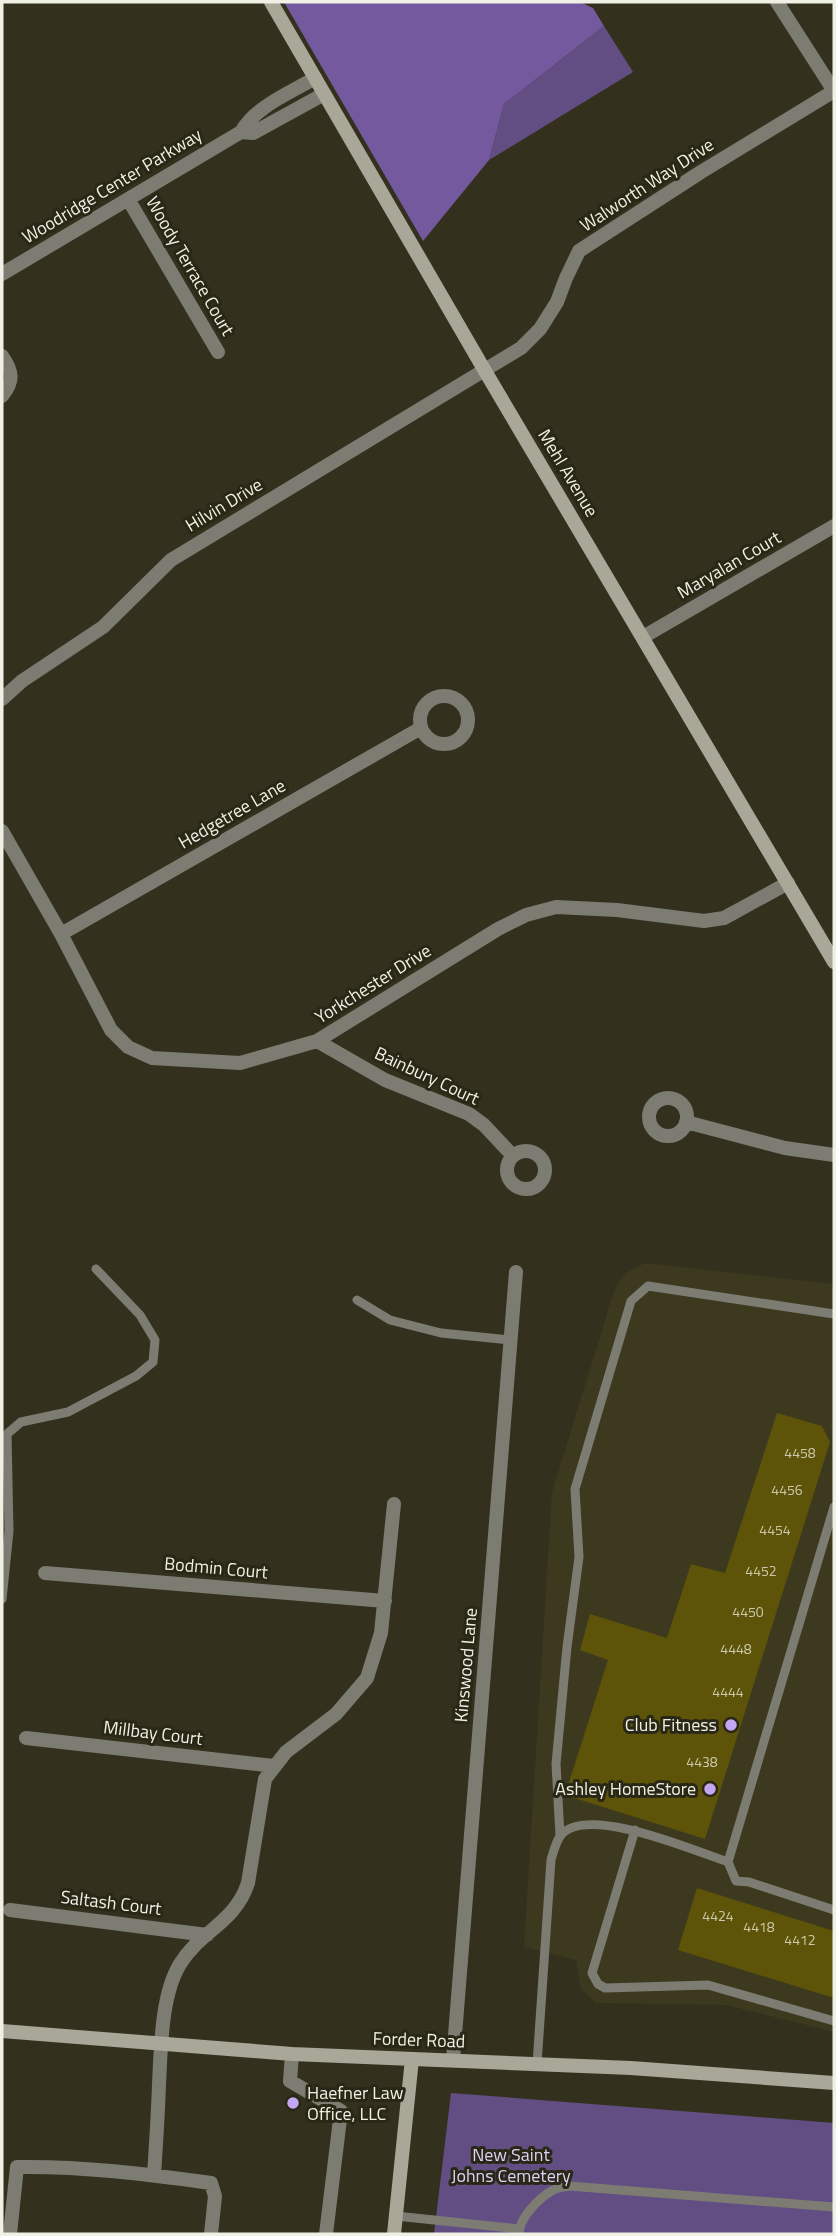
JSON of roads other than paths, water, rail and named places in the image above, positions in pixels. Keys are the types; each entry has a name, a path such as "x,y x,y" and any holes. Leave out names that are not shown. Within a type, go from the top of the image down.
{"street":[{"name":"Mehl Avenue","path":"271,2 834,962"},
{"path":"777,2 834,91"},
{"name":"Woodridge Center Parkway","path":"2,274 241,132 247,121 271,103 315,78"},
{"name":"Walworth Way Drive","path":"485,371 521,348 540,329 557,302 579,251 834,91"},
{"name":"Woodridge Center Parkway","path":"241,132 253,133 324,94"},
{"name":"Woody Terrace Court","path":"128,199 218,352"},
{"path":"2,356 12,376 9,387 2,396"},
{"name":"Hilvin Drive","path":"2,699 22,681 103,627 171,560 485,371"},
{"name":"Maryalan Court","path":"643,637 834,526"},
{"name":"Hedgetree Lane","path":"61,934 421,728"},
{"name":"Yorkchester Drive","path":"2,831 61,934 111,1030 128,1047 152,1058 240,1063 317,1041 498,929 526,915 556,907 617,910 704,921 724,918 788,883"},
{"name":"Bainbury Court","path":"317,1041 385,1080 470,1115 484,1125 513,1156"},
{"path":"686,1122 785,1148 834,1155"},
{"name":"Kinswood Lane","path":"453,2060 516,1272"},
{"path":"154,2175 162,2044 170,1985 192,1947 223,1922 243,1898 248,1883 265,1779 286,1752 336,1713 367,1678 382,1633 394,1504"},
{"name":"Bodmin Court","path":"44,1573 384,1601"},
{"name":"Millbay Court","path":"26,1738 274,1766"},
{"name":"Saltash Court","path":"10,1910 207,1935"},
{"name":"Forder Road","path":"2,2031 292,2054 537,2064 834,2083"},
{"path":"292,2054 290,2081 341,2111 326,2234"},
{"path":"394,2234 412,2059"},
{"path":"10,2234 17,2167 154,2175 211,2183 215,2196 211,2234"}],"lane":[{"path":"2,1599 9,1531 7,1434 21,1422 68,1412 136,1376 153,1362 155,1340 140,1315 96,1269"},
{"path":"537,2064 551,1860 560,1835 556,1764 579,1556 575,1489 631,1301 648,1286 834,1314"},
{"path":"357,1300 390,1320 441,1334 511,1340"},
{"path":"834,1507 728,1862 736,1881 749,1882 834,1910"},
{"path":"560,1835 575,1826 608,1824 635,1830 728,1862"},
{"path":"635,1830 593,1973 598,1984 605,1988 708,1985 834,2021"},
{"path":"396,2216 519,2232 528,2214 540,2200 554,2190 569,2186 834,2207"}],"place":[{"name":"Club Fitness","path":"731,1725"},
{"name":"Ashley HomeStore","path":"710,1789"},
{"name":"Haefner Law Office, LLC","path":"293,2103"}],"park label":[{"name":"New Saint Johns Cemetery","path":"511,2165"}]}
